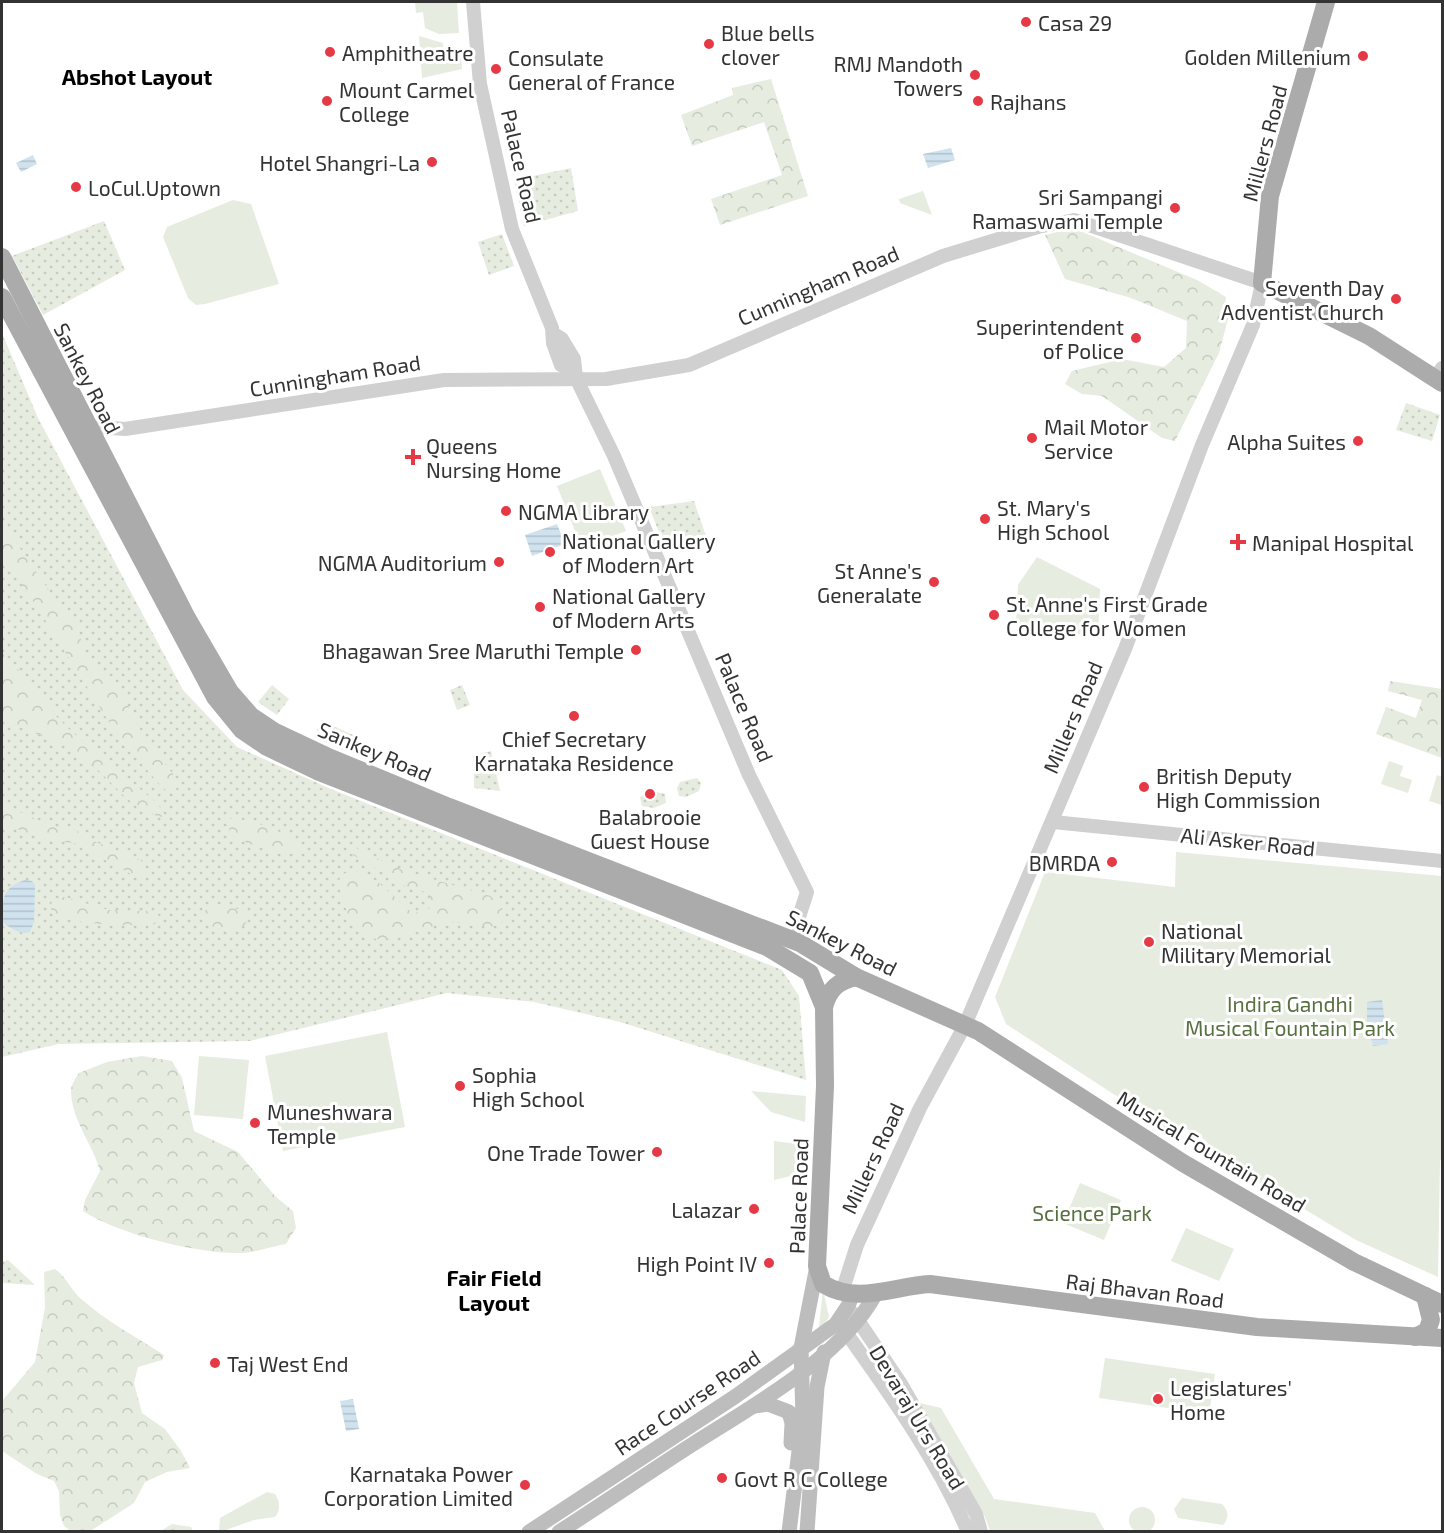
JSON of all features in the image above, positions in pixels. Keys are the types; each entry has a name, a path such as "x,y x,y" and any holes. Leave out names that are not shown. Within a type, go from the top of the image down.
{"main road":[{"name":"Millers Road","path":"1262,283 1270,196 1326,2"},
{"name":"Sankey Road","path":"2,257 77,408 187,618 230,692 251,716 275,732 326,756 428,799 800,943 856,977 965,1025"},
{"name":"Cunningham Road","path":"1262,283 1369,336 1440,377"},
{"name":"Sankey Road","path":"2,297 215,697 242,730 267,747 317,771 767,947 799,964 810,973 817,985"},
{"name":"Palace Road","path":"799,964 800,943"},
{"path":"824,1006 834,986 856,977"},
{"name":"Palace Road","path":"790,1526 803,1419 801,1348 817,1266 825,1086 824,1006 817,985"},
{"name":"Musical Fountain Road","path":"965,1025 1193,1169 1354,1262 1443,1304"},
{"name":"Palace Road","path":"817,1266 823,1284 844,1311"},
{"name":"Raj Bhavan Road","path":"875,1295 930,1284 1257,1327 1443,1338"},
{"path":"844,1311 875,1295"},
{"path":"859,1321 875,1295"},
{"path":"1415,1336 1426,1330 1431,1320 1425,1296"},
{"name":"Race Course Road","path":"844,1311 859,1321"},
{"name":"Race Course Road","path":"529,1532 736,1396 801,1348 844,1311"},
{"name":"Race Course Road","path":"559,1532 750,1407 823,1356 844,1311"},
{"path":"807,1532 817,1387 823,1356"},
{"name":"Palace Road","path":"750,1407 768,1404 789,1412 792,1423 785,1508 790,1526"}],"street":[{"name":"Palace Road","path":"473,2 480,84 512,229 554,334 553,343 561,365 575,375 604,434 753,783 807,892 798,920 800,943"},
{"name":"Cunningham Road","path":"98,428 125,429 444,380 575,375 606,379 689,365 943,256 1038,227 1074,220 1262,283"},
{"name":"Millers Road","path":"844,1311 857,1245 920,1108 965,1025 1053,822 1125,649 1202,445 1253,325 1262,283"},
{"path":"34,359 50,404"},
{"path":"77,408 100,420 118,423 199,418"},
{"path":"100,450 109,435 173,426 199,418"},
{"name":"Ali Asker Road","path":"1053,822 1443,861"},
{"name":"Devaraj Urs Road","path":"844,1311 936,1469 968,1532"},
{"name":"Devaraj Urs Road","path":"859,1321 901,1384 976,1514 981,1532"}],"green space":[{"path":"415,2 457,2 459,33 439,34 425,28 423,12 416,13"},
{"path":"419,36 443,43 443,52 461,53 462,69 422,78"},
{"path":"771,79 808,196 720,225 711,199 782,175 764,122 692,146 681,115 733,95 732,88"},
{"path":"571,168 578,211 524,226 514,180"},
{"path":"923,191 932,215 900,203 899,199"},
{"path":"233,200 251,204 279,284 196,305 188,298 163,237 167,227"},
{"path":"104,221 125,270 43,315 12,256"},
{"path":"1073,228 1197,280 1226,297 1224,310 1229,315 1219,353 1175,441 1162,438 1102,396 1082,394 1065,384 1072,371 1122,359 1164,367 1186,348 1187,321 1131,298 1065,279 1045,235"},
{"path":"502,234 514,266 489,275 478,242"},
{"path":"2,333 38,418 183,690 237,747 331,789 782,970 799,996 806,1080 620,1022 534,1002 447,993 250,1041 59,1044 2,1057"},
{"path":"1406,403 1440,415 1432,441 1396,430"},
{"path":"600,469 626,531 582,548 557,486"},
{"path":"694,501 706,536 663,542 649,507"},
{"path":"2,522 76,625 86,655 93,664 115,680 143,735 173,774 177,792 168,792 161,786 119,738 35,604 2,557"},
{"path":"1037,557 1100,589 1098,638 1016,622 1018,585"},
{"path":"2,653 38,690 56,716 71,731 158,804 164,814 160,818 127,799 94,766 70,748 2,719"},
{"path":"1390,681 1442,689 1442,758 1376,734 1386,707 1416,718 1422,700 1388,691"},
{"path":"272,685 289,699 277,715 258,702"},
{"path":"462,685 470,705 457,710 450,690"},
{"path":"321,720 353,735 345,751 314,737"},
{"path":"491,751 500,791 474,788 474,755"},
{"path":"1389,761 1403,766 1400,776 1412,780 1408,793 1381,784"},
{"path":"1437,775 1442,777 1442,805 1429,801"},
{"path":"697,778 701,783 699,791 686,797 679,796 677,788 680,782"},
{"path":"652,791 665,794 666,803 654,808 642,806 640,797"},
{"path":"2,804 54,827 74,829 96,842 141,860 146,874 138,878 74,843 52,841 2,824"},
{"path":"225,818 267,826 303,847 299,854 291,854 248,843 232,837"},
{"path":"354,847 402,870 490,896 501,905 504,919 499,924 486,927 448,922 394,938 383,939 363,935 350,919 337,883 343,874 362,873 372,878 412,912 421,913 433,906 429,895 425,892 405,886 348,852"},
{"name":"Indira Gandhi Musical Fountain Park","path":"1176,852 1442,876 1442,1159 1440,1160 1438,1277 1356,1240 1221,1159 1203,1139 1191,1130 1164,1127 1006,1024 995,997 1045,872 1175,887"},
{"path":"64,897 109,910 155,911 159,916 155,924 150,925 112,925 80,921 56,914 50,907 53,899"},
{"path":"213,906 246,910 249,917 244,926 231,929 218,928 208,923 205,918 204,911"},
{"path":"387,1032 405,1127 283,1151 265,1056"},
{"path":"142,1056 172,1061 182,1078 194,1131 238,1152 275,1196 293,1211 296,1228 286,1244 246,1253 203,1250 137,1235 83,1211 85,1200 100,1171 78,1122 72,1101 72,1086 79,1073 107,1062"},
{"path":"199,1056 249,1060 243,1119 194,1115"},
{"path":"751,1091 806,1096 805,1122 771,1112"},
{"path":"774,1141 805,1145 804,1173 774,1180"},
{"name":"Science Park","path":"1080,1183 1121,1200 1104,1240 1063,1223"},
{"name":"Science Park","path":"1186,1228 1234,1249 1219,1281 1171,1261"},
{"path":"8,1260 35,1285 2,1283 2,1262"},
{"path":"55,1269 79,1297 109,1321 164,1355 162,1360 138,1367 134,1383 142,1413 165,1429 190,1468 167,1472 145,1482 134,1503 92,1530 71,1531 64,1526 60,1515 59,1491 54,1481 37,1474 2,1451 2,1401 35,1362 45,1307 44,1272"},
{"path":"823,1290 829,1317 818,1335"},
{"path":"1105,1358 1215,1374 1209,1414 1099,1398"},
{"path":"920,1403 941,1408 994,1499 1095,1513 1105,1531 990,1531 985,1517"},
{"path":"267,1492 275,1494 278,1500 279,1509 275,1517 254,1520 223,1531 219,1530 220,1518"},
{"path":"1182,1498 1222,1504 1227,1512 1226,1520 1223,1525 1178,1518 1174,1509"},
{"path":"1142,1507 1151,1511 1155,1520 1151,1529 1142,1533 1133,1529 1129,1520 1133,1511"},
{"path":"172,1524 191,1527 193,1531 161,1531"}],"water":[{"path":"951,148 955,160 928,168 923,154"},
{"path":"33,155 37,164 21,172 16,163"},
{"path":"557,524 565,544 532,556 525,535"},
{"path":"25,880 32,881 35,885 34,922 30,932 22,933 2,922 2,907 5,895 12,886"},
{"path":"1382,1000 1388,1044 1373,1046 1367,1023 1367,1002"},
{"path":"353,1399 359,1429 346,1431 340,1401"}],"place":[{"name":"Casa 29","path":"1026,22"},
{"name":"Blue bells clover","path":"709,44"},
{"name":"Amphitheatre","path":"330,52"},
{"name":"Golden Millenium","path":"1363,56"},
{"name":"Consulate General of France","path":"496,69"},
{"name":"RMJ Mandoth Towers","path":"975,75"},
{"name":"Mount Carmel College","path":"327,101"},
{"name":"Rajhans","path":"978,101"},
{"name":"Hotel Shangri-La","path":"432,162"},
{"name":"LoCul.Uptown","path":"76,187"},
{"name":"Sri Sampangi Ramaswami Temple","path":"1175,208"},
{"name":"Seventh Day Adventist Church","path":"1396,299"},
{"name":"Superintendent of Police","path":"1136,338"},
{"name":"Mail Motor Service","path":"1032,438"},
{"name":"Alpha Suites","path":"1358,441"},
{"name":"Queens Nursing Home","path":"413,457"},
{"name":"NGMA Library","path":"506,511"},
{"name":"St. Mary's High School","path":"985,519"},
{"name":"Manipal Hospital","path":"1238,542"},
{"name":"National Gallery of Modern Art","path":"550,552"},
{"name":"NGMA Auditorium","path":"499,562"},
{"name":"St Anne's Generalate","path":"934,582"},
{"name":"National Gallery of Modern Arts","path":"540,607"},
{"name":"St. Anne's First Grade College for Women","path":"994,615"},
{"name":"Bhagawan Sree Maruthi Temple","path":"636,650"},
{"name":"Chief Secretary Karnataka Residence","path":"574,716"},
{"name":"British Deputy High Commission","path":"1144,787"},
{"name":"Balabrooie Guest House","path":"650,794"},
{"name":"BMRDA","path":"1112,862"},
{"name":"National Military Memorial","path":"1149,942"},
{"name":"Sophia High School","path":"460,1086"},
{"name":"Muneshwara Temple","path":"255,1123"},
{"name":"One Trade Tower","path":"657,1152"},
{"name":"Lalazar","path":"754,1209"},
{"name":"High Point IV","path":"769,1263"},
{"name":"Taj West End","path":"215,1363"},
{"name":"Legislatures' Home","path":"1158,1399"},
{"name":"Govt R C College","path":"722,1478"},
{"name":"Karnataka Power Corporation Limited","path":"525,1485"}],"district":[{"name":"Abshot Layout","path":"137,76"},
{"name":"Fair Field Layout","path":"494,1290"}]}
